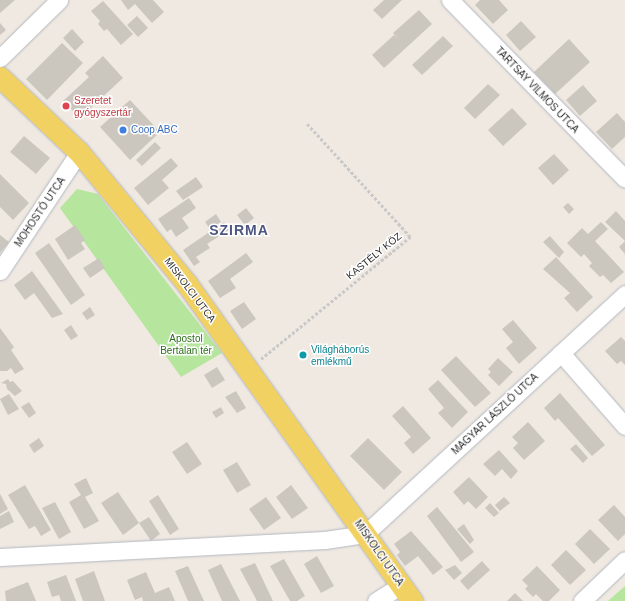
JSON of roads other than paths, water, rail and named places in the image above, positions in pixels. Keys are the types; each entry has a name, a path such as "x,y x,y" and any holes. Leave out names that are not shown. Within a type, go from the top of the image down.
{"main road":[{"name":"MISKOLCI UTCA","path":"0,77 79,152 186,284 407,593"}],"street":[{"path":"0,58 59,0"},
{"name":"TARTSAY VILMOS UTCA","path":"450,0 625,179"},
{"name":"MOHOSTÓ UTCA","path":"0,272 79,152"},
{"name":"MAGYAR LÁSZLÓ UTCA","path":"365,534 625,294"},
{"path":"561,353 625,426"},
{"path":"0,557 317,540 365,534"},
{"path":"582,601 625,560"},
{"path":"376,601 407,593"}],"place":[{"name":"Szeretet gyógyszertár","path":"66,106"},
{"name":"Coop ABC","path":"123,130"},
{"name":"Világháborús emlékmű","path":"303,355"}],"district":[{"name":"SZIRMA","path":"239,230"}],"park label":[{"name":"Apostol Bertalan tér","path":"186,344"}]}
